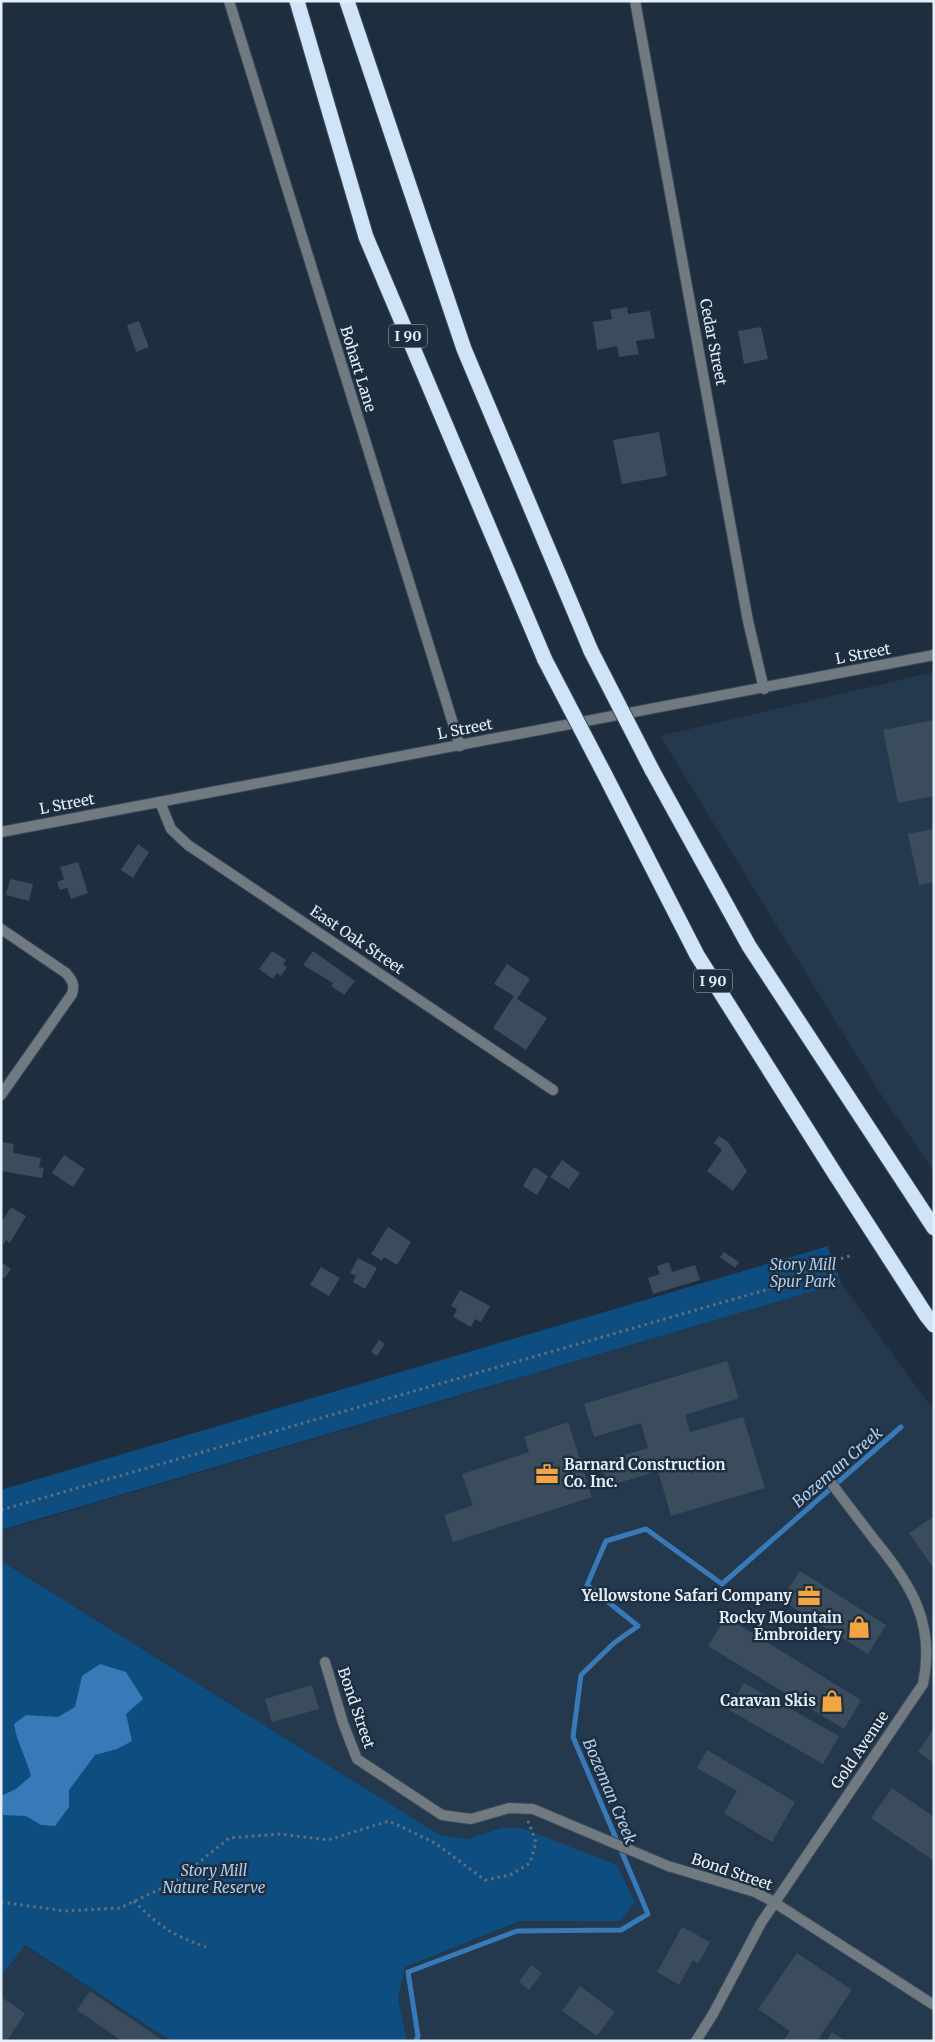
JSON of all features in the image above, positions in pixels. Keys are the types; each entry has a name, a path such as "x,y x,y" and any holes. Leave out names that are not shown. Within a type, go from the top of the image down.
{"highway":[{"name":"I 90","path":"297,1 366,237 545,660 697,955 836,1177 930,1320"},
{"path":"347,1 464,349 591,651 652,770 750,946 934,1228"}],"street":[{"name":"Bohart Lane","path":"229,1 460,746"},
{"name":"Cedar Street","path":"635,1 748,621 764,689"},
{"name":"L Street","path":"1,832 764,689 934,655"},
{"name":"East Oak Street","path":"160,802 171,829 188,845 553,1090"},
{"path":"1,929 66,973 73,982 74,988 72,994 1,1095"},
{"name":"Gold Avenue","path":"696,2041 713,2014 761,1923 922,1684 930,1666 930,1634 919,1599 912,1587 826,1476"},
{"name":"Bond Street","path":"325,1662 343,1723 357,1759 442,1815 471,1819 509,1808 528,1809 694,1875 755,1892 775,1902 934,2005"}],"path":[{"path":"1,1510 769,1289 791,1281 823,1264 853,1255"},
{"path":"1,1902 65,1911 120,1908 175,1882 229,1838 280,1834 328,1840 389,1821 435,1842 485,1880 510,1875 530,1864 536,1842 528,1809"},
{"path":"134,1901 154,1923 184,1939 206,1947"}],"shaded area":[{"path":"934,672 934,1171 878,1090 660,736"},
{"path":"841,1283 934,1411 934,2041 407,2041 398,1999 405,1967 521,1921 619,1921 501,1828 468,1839 440,1835 1,1561 1,1531"},
{"path":"100,1664 126,1672 143,1699 126,1714 132,1741 117,1749 95,1755 69,1790 69,1807 55,1826 41,1825 26,1816 3,1815 1,1796 16,1789 31,1776 14,1724 26,1715 58,1717 75,1707 82,1676"},
{"path":"24,1945 171,2041 1,2041 1,1977"}],"green space":[{"name":"Story Mill Spur Park","path":"828,1246 841,1283 1,1530 1,1490"},
{"name":"Story Mill Nature Reserve","path":"1,1561 440,1835 468,1839 501,1828 521,1828 617,1865 635,1903 619,1921 520,1921 405,1967 398,1999 407,2041 171,2041 25,1945 1,1977"}],"building":[{"path":"627,307 628,314 650,311 655,338 636,341 639,354 619,357 617,346 597,350 593,322 612,319 610,310"},
{"path":"139,321 149,347 136,352 127,325"},
{"path":"761,327 768,359 744,364 738,331"},
{"path":"659,432 667,476 622,484 613,440"},
{"path":"934,720 934,796 898,803 883,730"},
{"path":"934,829 934,882 919,885 908,834"},
{"path":"138,844 149,852 133,878 121,870"},
{"path":"78,862 88,893 71,899 67,888 60,890 57,882 64,879 60,867"},
{"path":"10,879 33,884 29,901 6,895"},
{"path":"272,951 286,960 283,965 287,967 281,976 277,973 273,979 259,969"},
{"path":"313,951 355,981 344,995 331,986 333,983 303,965"},
{"path":"507,964 530,979 517,999 547,1018 526,1050 493,1028 514,996 494,984"},
{"path":"719,1136 728,1142 747,1171 733,1191 707,1171 722,1150 714,1143"},
{"path":"1,1142 14,1144 13,1153 41,1158 39,1167 44,1168 42,1178 1,1171"},
{"path":"64,1155 85,1169 73,1187 52,1173"},
{"path":"562,1160 580,1173 569,1189 550,1177"},
{"path":"534,1167 548,1176 537,1195 523,1186"},
{"path":"11,1207 26,1216 10,1243 6,1240 3,1245 1,1223"},
{"path":"388,1227 411,1242 397,1265 384,1257 382,1261 371,1254"},
{"path":"724,1252 739,1262 735,1268 720,1257"},
{"path":"358,1258 377,1268 365,1289 353,1282 356,1276 350,1273"},
{"path":"1,1262 11,1269 5,1278 1,1276"},
{"path":"669,1262 672,1272 695,1265 700,1280 653,1294 648,1278 660,1274 657,1266"},
{"path":"321,1267 340,1278 329,1296 310,1285"},
{"path":"460,1290 490,1306 481,1322 475,1319 471,1327 453,1317 457,1309 451,1306"},
{"path":"379,1340 385,1344 377,1356 371,1352"},
{"path":"727,1361 739,1398 685,1415 690,1432 743,1417 765,1488 671,1516 658,1471 608,1486 601,1462 648,1448 641,1423 594,1437 584,1404"},
{"path":"568,1422 592,1497 453,1542 444,1515 473,1505 462,1474 529,1452 524,1437"},
{"path":"933,1517 934,1519 934,1569 909,1533"},
{"path":"800,1571 886,1625 868,1654 781,1600"},
{"path":"726,1617 861,1700 844,1729 708,1646"},
{"path":"744,1683 839,1736 823,1764 729,1710"},
{"path":"312,1685 319,1709 272,1722 265,1699"},
{"path":"934,1729 934,1763 918,1752"},
{"path":"707,1750 795,1802 772,1842 724,1813 737,1791 697,1768"},
{"path":"892,1788 934,1817 934,1861 871,1818"},
{"path":"682,1927 710,1942 698,1964 693,1960 679,1985 657,1972"},
{"path":"797,1953 852,1990 817,2041 783,2041 790,2031 758,2009"},
{"path":"531,1965 542,1973 529,1990 519,1982"},
{"path":"580,1986 615,2012 597,2036 562,2011"},
{"path":"90,1991 164,2041 122,2041 77,2010"},
{"path":"1,1997 25,2013 7,2041 1,2041"},
{"path":"832,2032 846,2041 827,2041"}],"waterway":[{"name":"Bozeman Creek","path":"416,2041 418,2036 408,1972 517,1931 621,1930 648,1914 573,1737 581,1675 614,1643 638,1626 587,1585 606,1541 646,1529 722,1584 901,1427"}],"place":[{"name":"Barnard Construction Co. Inc.","path":"547,1474"},
{"name":"Yellowstone Safari Company","path":"809,1596"},
{"name":"Rocky Mountain Embroidery","path":"859,1627"},
{"name":"Caravan Skis","path":"832,1701"}]}
